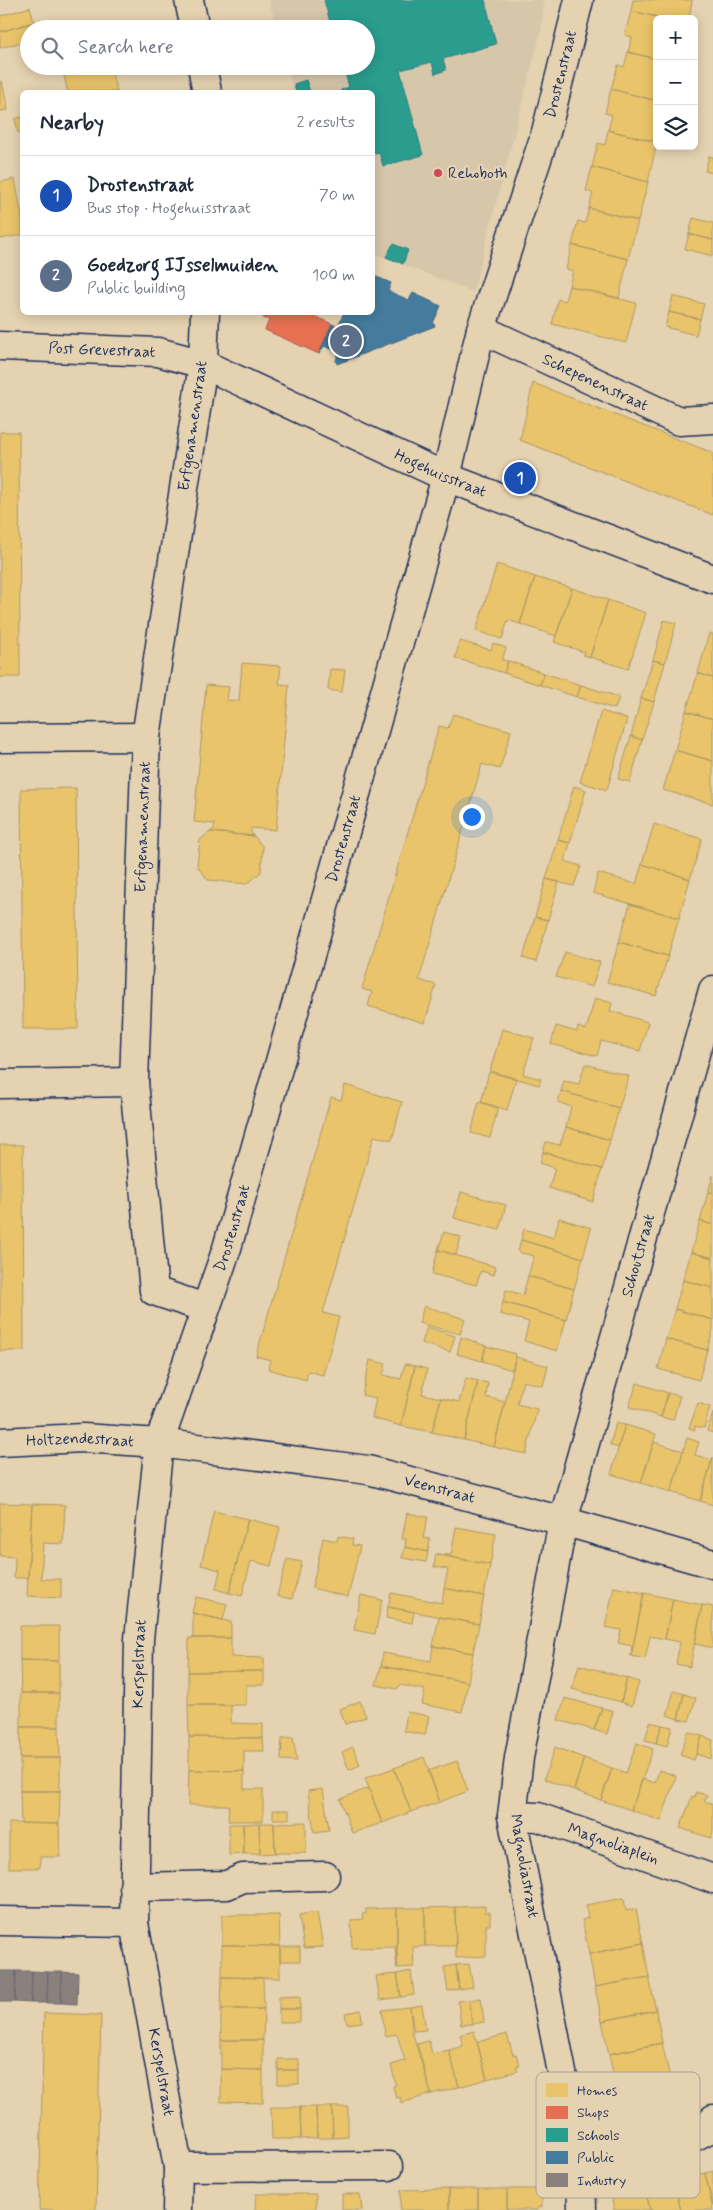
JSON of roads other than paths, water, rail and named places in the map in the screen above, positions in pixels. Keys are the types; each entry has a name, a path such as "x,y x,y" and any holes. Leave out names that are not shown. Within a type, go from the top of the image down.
{"street":[{"path":"189,0 193,20"},
{"name":"Drostenstraat","path":"158,1443 227,1248 446,477 481,329 546,132 579,0"},
{"path":"204,75 207,90"},
{"name":"Erfgenamenstraat","path":"205,315 203,364 146,736 134,1082 154,1291 206,1308"},
{"name":"Schepenenstraat","path":"481,329 680,421 713,419"},
{"name":"Post Grevestraat","path":"0,346 158,352 203,364"},
{"name":"Hogehuisstraat","path":"203,364 446,477 713,579"},
{"path":"0,738 146,736"},
{"name":"Schoutstraat","path":"564,1521 713,990"},
{"path":"0,1084 134,1082"},
{"name":"Holtzendestraat","path":"0,1442 83,1438 158,1443"},
{"name":"Veenstraat","path":"158,1443 368,1470 564,1521 713,1564"},
{"name":"Kerspelstraat","path":"158,1443 139,1639 134,1923 178,2167 177,2210"},
{"name":"Magnoliastraat","path":"563,2072 512,1816 518,1758 564,1521"},
{"name":"Magnoliaplein","path":"512,1816 538,1817 713,1879"},
{"path":"134,1887 227,1885 243,1878 325,1876"},
{"path":"0,1921 134,1923"},
{"path":"700,2134 711,2128 713,2119"},
{"path":"178,2167 389,2166"}],"place":[{"name":"Rehoboth","path":"438,173"},
{"name":"Goedzorg IJsselmuiden","path":"346,341"},
{"name":"Drostenstraat","path":"520,478"}]}
